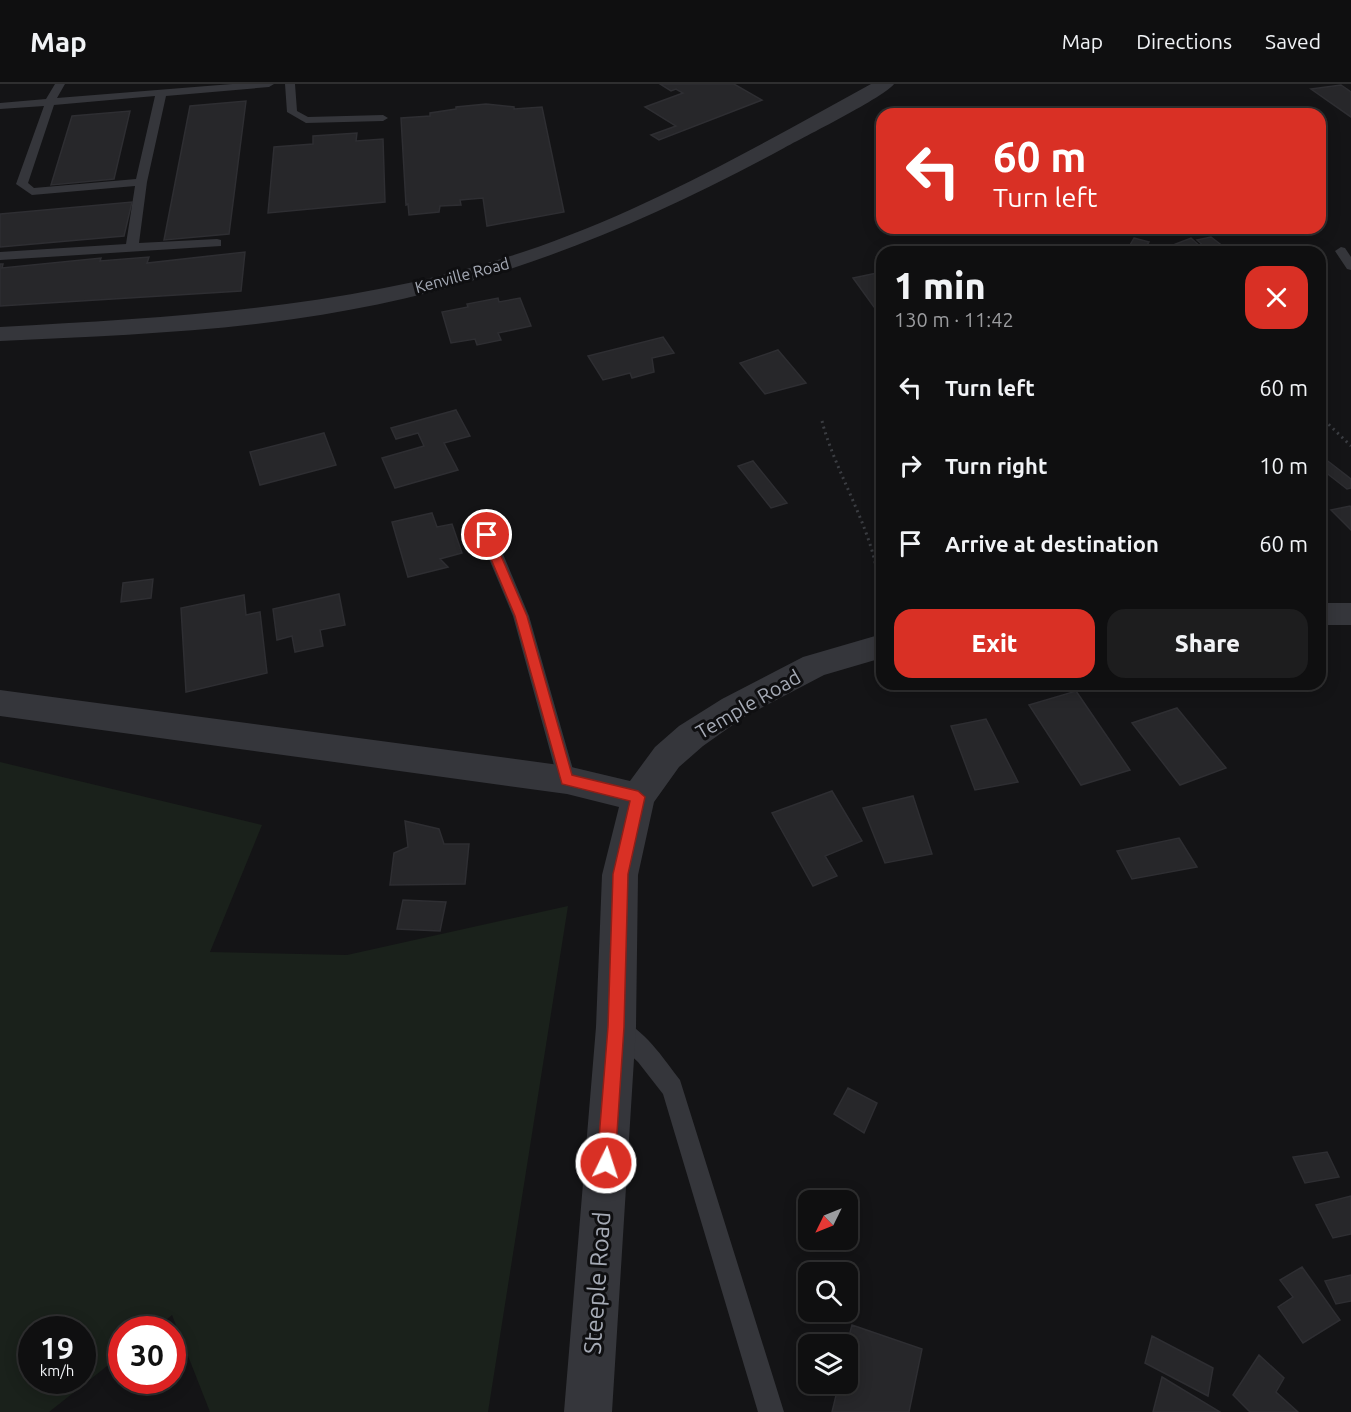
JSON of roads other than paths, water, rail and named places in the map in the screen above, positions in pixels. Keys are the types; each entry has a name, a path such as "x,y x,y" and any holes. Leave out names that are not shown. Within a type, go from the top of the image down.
{"street":[{"name":"Kenville Road","path":"0,334 217,321 348,302 465,276 542,252 655,208 885,84"},
{"path":"1326,614 1351,614"},
{"name":"Temple Road","path":"638,797 668,757 691,736 733,708 814,666 876,647"},
{"path":"0,703 567,780 638,797"},
{"name":"Steeple Road","path":"588,1412 616,1027 620,874 638,797"}],"lane":[{"path":"60,84 50,102 22,184 25,189 43,193 141,182"},
{"path":"105,98 112,84"},
{"path":"0,120 4,105 269,84"},
{"path":"290,84 292,112 298,118 306,120 383,118"},
{"path":"132,247 141,182 161,93"},
{"path":"0,256 218,243"},
{"path":"1341,251 1351,266"},
{"path":"487,535 521,616 567,780"},
{"path":"616,1027 646,1054 672,1088 771,1412"}]}
